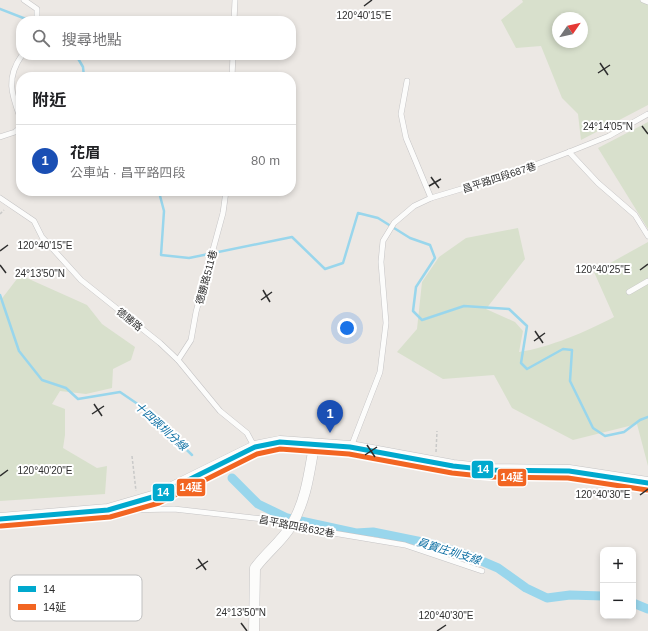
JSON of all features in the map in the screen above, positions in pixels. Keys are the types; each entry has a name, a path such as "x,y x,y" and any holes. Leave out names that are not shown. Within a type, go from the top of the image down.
{"street":[{"path":"0,519 108,510 156,496 255,447 280,442 350,448 436,464 490,470 561,471 594,474 648,483"},
{"path":"254,631 255,568 275,547 291,526 304,500 314,446"}],"lane":[{"path":"24,0 36,9 37,16"},
{"path":"234,16 235,0"},
{"path":"643,0 648,2"},
{"path":"16,106 12,94 11,80 19,60"},
{"path":"232,72 233,60"},
{"path":"407,81 401,114 406,138 431,198"},
{"name":"昌平路四段687巷","path":"350,448 380,372 386,323 381,262 383,241 394,223 414,206 431,198 511,174 569,152 608,136 648,114"},
{"path":"0,137 16,131"},
{"path":"569,152 598,183 635,215 648,236"},
{"name":"德勝路511巷","path":"178,360 191,340 196,312 224,213 226,196"},
{"name":"德勝路","path":"0,198 34,221 42,237 81,280 160,343 178,360 220,411 247,433 255,447"},
{"path":"630,292 648,281"},
{"name":"昌平路四段632巷","path":"108,510 174,509 272,520 291,526 405,545 482,571"}],"path":[{"path":"436,464 437,431"},
{"path":"132,456 138,501"}],"green space":[{"path":"522,0 648,0 648,105 581,140 578,114 562,98 541,46 516,48 501,20 523,2"},
{"path":"648,122 648,229 598,148"},
{"path":"518,228 525,259 486,309 515,322 523,331 519,352 542,347 568,338 614,317 594,272 648,242 648,466 637,424 573,440 512,408 494,375 443,379 397,352 417,329 422,282 439,257 466,238"},
{"path":"20,275 87,305 102,324 135,347 131,360 113,369 112,388 86,394 60,391 52,404 65,409 65,435 63,448 97,468 107,466 105,494 0,501 0,301"}],"waterway":[{"path":"0,9 18,16"},
{"path":"79,60 83,67 84,72"},
{"path":"160,196 164,211 161,255 189,258 292,237 325,269 343,263 358,213 378,218 410,238 430,245 435,258 416,287 413,311 422,320 464,306 509,309 527,326 521,363 527,369 563,349 572,350 570,381 593,428 605,436 624,432 640,420 648,417"},
{"name":"十四張圳分線","path":"0,295 19,351 42,380 66,388 78,399 120,392 145,409 192,455"},
{"name":"員寶庄圳支線","path":"232,478 258,504 287,518 356,533 373,532 432,544 470,556 498,568 526,588 547,598 570,595 600,596"},
{"name":"員寶庄圳支線","path":"636,604 648,609"}],"transit line":[{"name":"14","path":"0,519 108,510 156,496 255,447 280,442 350,447 453,466 490,470 569,471 648,483"},
{"name":"14延","path":"1,526 110,517 159,503 257,454 280,449 349,454 452,473 490,477 568,478 647,490"}],"place":[{"name":"花眉","path":"330,433"}]}
